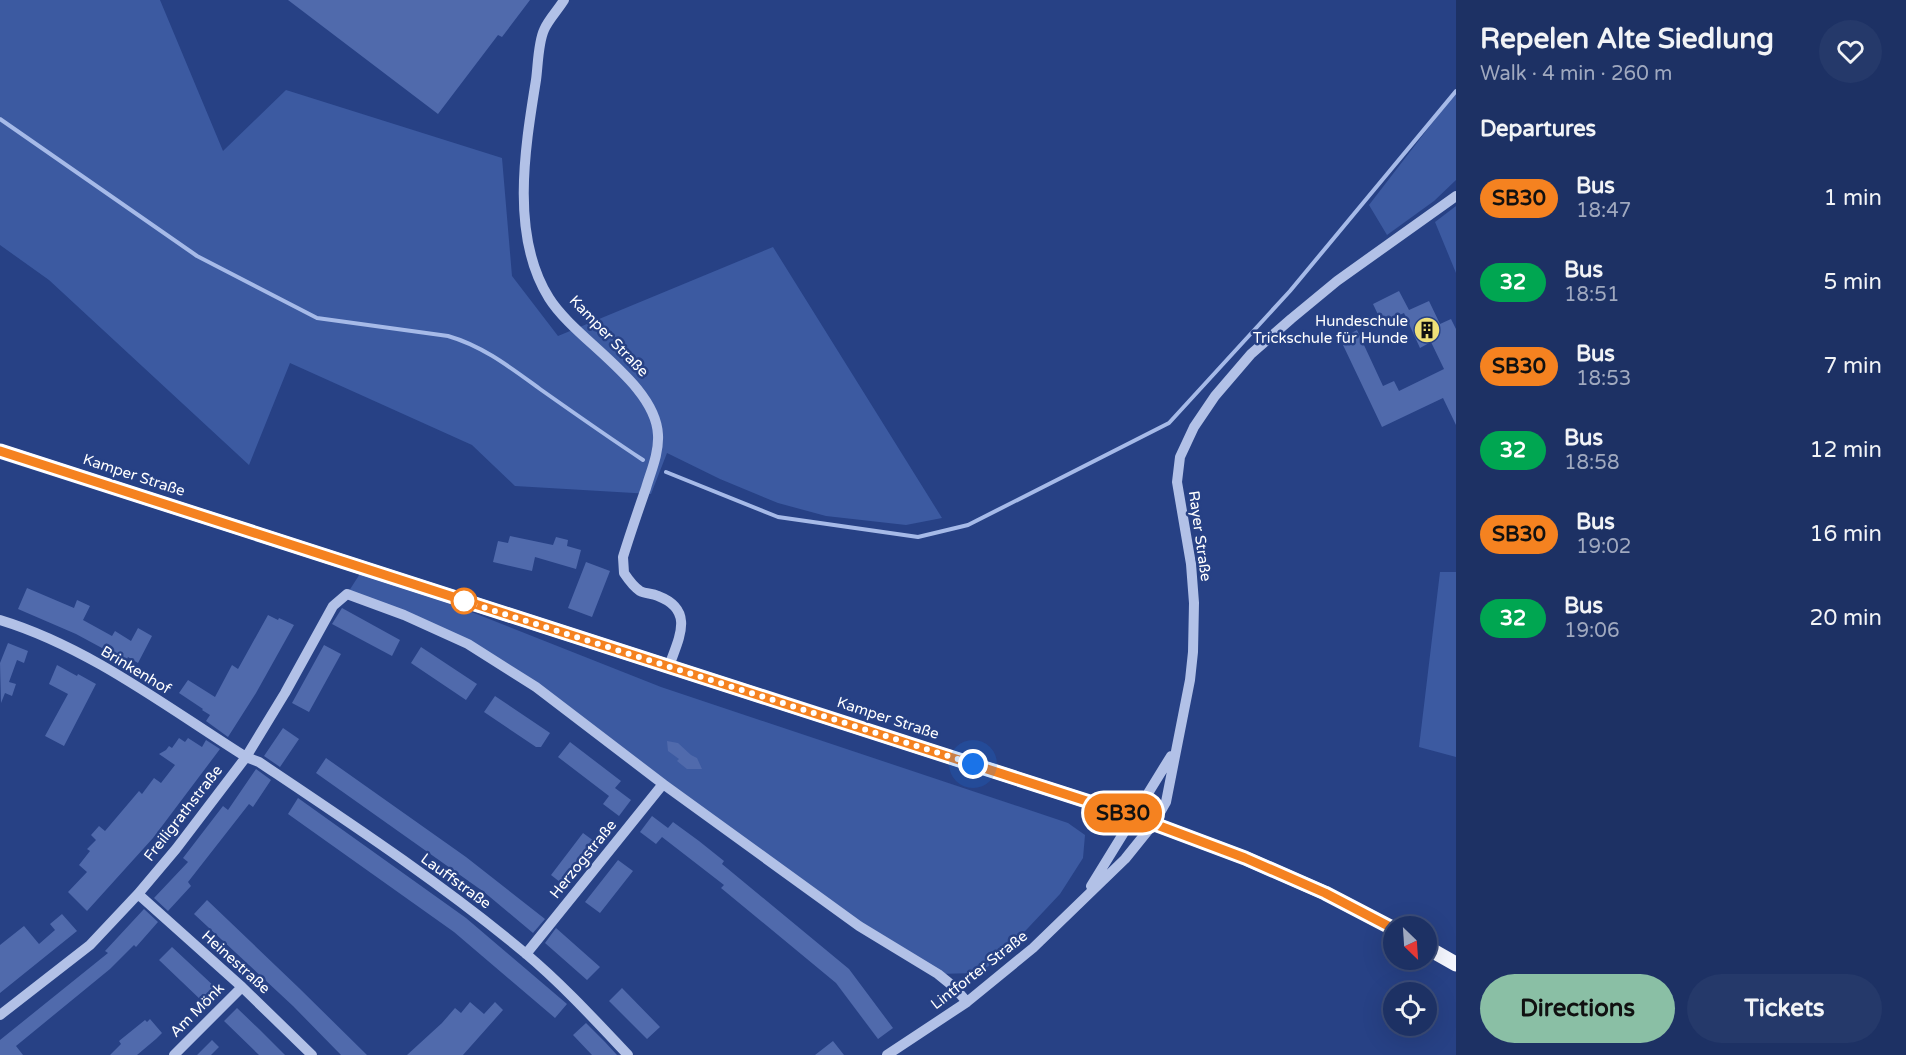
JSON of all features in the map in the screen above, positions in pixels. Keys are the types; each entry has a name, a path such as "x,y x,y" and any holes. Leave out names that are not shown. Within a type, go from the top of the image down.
{"main road":[{"name":"Kamper Straße","path":"0,451 1154,823 1245,858 1325,893 1383,923"},
{"path":"1437,953 1456,964"}],"street":[{"name":"Kamper Straße","path":"564,0 543,31 530,114 524,186 530,250 549,299 564,318 626,377 654,416 658,435 655,459 623,557 624,573 640,591 674,604 680,615 682,631 669,666"},
{"name":"Rayer Straße","path":"1154,823 1166,802 1190,680 1194,603 1191,564 1177,483 1180,457 1194,427 1215,396 1251,354 1290,319 1337,281 1456,196"},
{"name":"Freiligrathstraße","path":"0,1015 90,945 176,849 246,757 285,693 333,606 346,594 404,615 468,644 537,687 663,784"},
{"name":"Brinkenhof","path":"0,632 2,620 121,675 246,757"},
{"name":"Rayer Straße","path":"1133,816 1175,751"},
{"name":"Lauffstraße","path":"246,757 259,762 356,827 470,909 526,954 591,1015 628,1055"},
{"name":"Herzogstraße","path":"526,954 663,784"},
{"path":"663,784 859,926 938,974 967,1002"},
{"name":"Lintforter Straße","path":"1083,900 1133,816"},
{"name":"Lintforter Straße","path":"887,1055 967,1002 1033,948 1125,859 1154,823"},
{"name":"Heinestraße","path":"138,894 242,987 312,1055"},
{"name":"Am Mönk","path":"174,1055 242,987"}],"shaded area":[{"path":"0,0 160,0 223,151 286,90 502,158 512,276 558,336 773,247 942,518 906,525 826,516 778,503 720,479 667,453 651,494 515,486 472,445 290,363 249,465 49,280 0,245"},
{"path":"1456,92 1456,180 1434,201 1387,235 1369,205"},
{"path":"1456,206 1456,273 1435,222"},
{"path":"363,569 661,687 1068,823 1085,835 1083,858 1060,894 995,963 975,973 938,974 859,926 468,644 347,594"},
{"path":"1440,572 1456,572 1456,757 1419,747"}],"building":[{"path":"288,0 530,0 502,37 498,35 438,114"},
{"path":"1399,291 1409,310 1429,301 1440,324 1451,319 1456,329 1456,425 1443,398 1382,427 1343,345 1349,341 1346,336 1357,330 1383,386 1394,381 1399,391 1444,369 1431,342 1420,348 1404,313 1382,323 1373,304"},
{"path":"510,536 553,545 556,537 568,540 567,546 581,550 576,569 535,557 532,571 493,562 498,541 508,543"},
{"path":"586,562 610,571 592,617 568,608"},
{"path":"27,588 74,608 77,600 90,606 83,620 112,636 115,631 131,641 138,628 152,636 138,663 128,657 126,661 76,634 18,609"},
{"path":"342,608 400,640 392,656 332,624"},
{"path":"268,615 294,625 228,737 206,721 210,715 179,693 188,680 215,697 232,665 238,669"},
{"path":"8,643 28,651 24,663 17,660 9,682 16,684 12,696 5,693 1,703 0,663"},
{"path":"324,645 341,654 309,712 292,703"},
{"path":"421,647 477,684 466,700 411,663"},
{"path":"57,665 96,684 64,746 45,736 68,694 49,684"},
{"path":"495,696 550,733 541,747 536,747 484,712"},
{"path":"283,728 299,739 280,767 264,756"},
{"path":"179,738 185,742 188,738 202,747 206,740 220,749 153,838 87,911 68,892 87,872 79,865 90,851 87,849 96,840 91,835 99,826 105,831 139,791 142,794 154,778 161,783 175,765 159,754 169,746 172,748"},
{"path":"667,741 678,743 697,758 702,769 687,769 677,761 679,759 668,751"},
{"path":"570,742 621,781 615,788 631,800 619,816 603,804 609,796 558,757"},
{"path":"326,758 466,857 545,919 533,933 484,892 316,773"},
{"path":"256,769 271,780 253,807 249,804 188,882 191,886 168,911 154,898 188,862 183,858 223,806 228,810"},
{"path":"298,798 466,918 567,1004 555,1018 454,932 288,814"},
{"path":"652,816 668,828 673,822 699,841 724,861 722,864 849,969 893,1028 878,1039 836,983 721,888 724,885 662,837 656,844 640,832"},
{"path":"583,833 598,844 565,886 551,875"},
{"path":"618,860 633,871 600,913 585,902"},
{"path":"207,900 367,1055 341,1055 293,1006 194,914"},
{"path":"144,909 158,922 136,947 134,945 110,969 16,1046 23,1055 0,1055 0,1040 108,953 105,951"},
{"path":"62,914 77,931 0,993 0,945 24,926 39,944 55,930 50,924"},
{"path":"556,928 600,967 587,980 545,943"},
{"path":"172,947 216,988 203,1002 159,960"},
{"path":"622,988 660,1027 647,1039 609,1001"},
{"path":"470,1002 484,1014 495,1002 503,1010 463,1055 407,1055 455,1008 461,1013"},
{"path":"237,1008 285,1055 259,1055 224,1021"},
{"path":"150,1019 162,1033 156,1039 137,1055 110,1055 121,1044 119,1041 145,1020 147,1022"},
{"path":"586,1023 617,1055 592,1055 573,1035"},
{"path":"212,1040 219,1047 211,1055 197,1055"},
{"path":"833,1041 844,1055 815,1055"}],"waterway":[{"path":"666,472 778,517 918,537 968,525 1169,423 1290,291 1456,91"},
{"path":"0,119 197,256 317,318 448,336 461,340 507,366 643,460"}],"bus line":[{"name":"SB30","path":"0,451 1133,816 1245,858 1325,893 1383,923"}],"place":[{"name":"Hundeschule Trickschule für Hunde","path":"1427,330"}],"route":[{"path":"464,601 973,764"}]}
